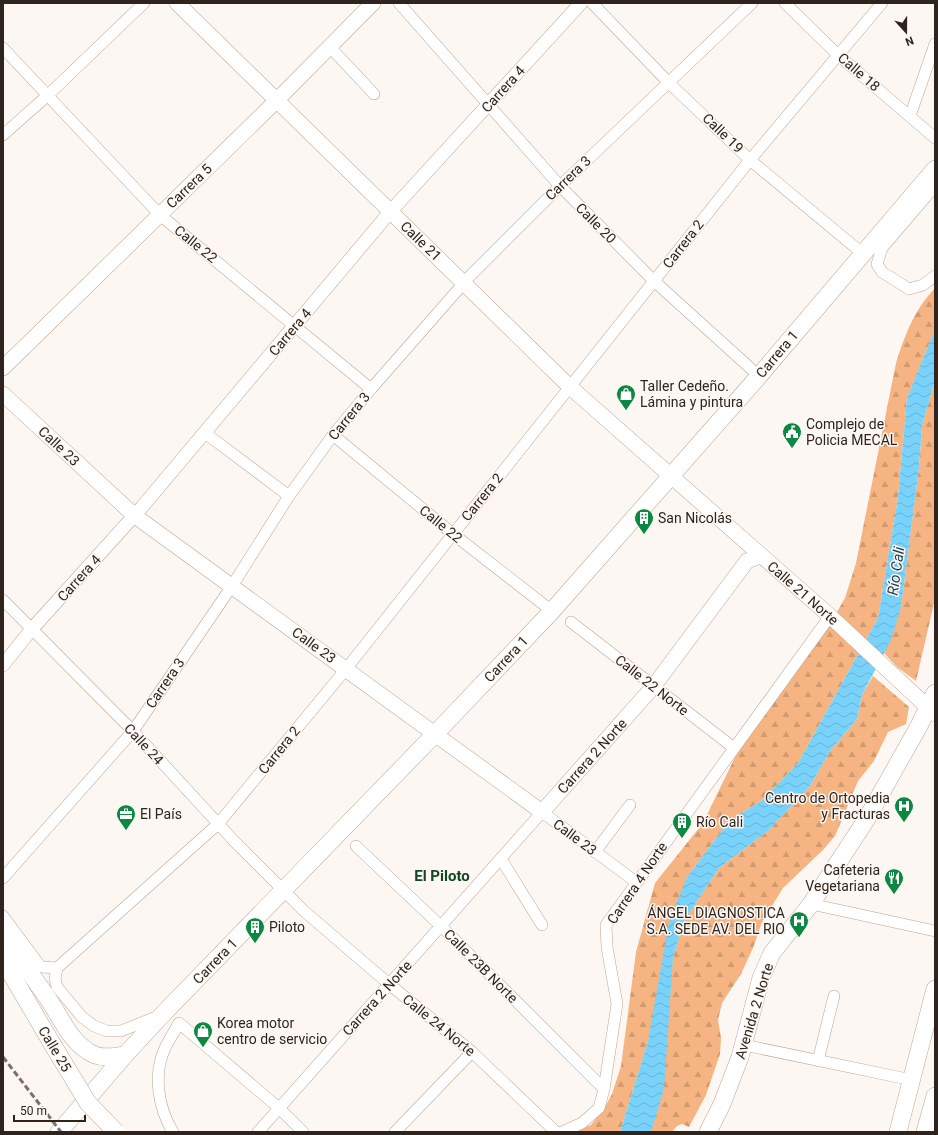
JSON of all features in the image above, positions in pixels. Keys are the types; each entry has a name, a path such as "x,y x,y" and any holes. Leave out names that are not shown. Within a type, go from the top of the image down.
{"main road":[{"name":"Calle 21","path":"177,3 570,387 670,475"},
{"name":"Carrera 5","path":"3,368 277,101 373,3"},
{"name":"Carrera 1","path":"59,1132 125,1055 163,1014 435,734 552,611 670,475 759,376 862,253 935,169"},
{"name":"Calle 23","path":"3,394 135,516 542,812"},
{"name":"Calle 21 Norte","path":"670,475 745,542 753,558 830,616 893,676 933,705"},
{"name":"Carrera 2 Norte","path":"542,812 653,687 753,558"},
{"name":"Avenida 2 Norte","path":"708,1132 722,1104 744,1046 761,978 772,953 811,904 866,820 933,705"},
{"path":"3,935 48,999 71,1035 84,1048 95,1055 108,1058 125,1055"},
{"name":"Calle 25","path":"3,960 88,1103 116,1132"},
{"path":"898,1132 935,989"},
{"path":"925,1132 935,1096"}],"street":[{"path":"3,135 47,96 144,3"},
{"name":"Calle 20","path":"399,3 560,186 654,281 759,376"},
{"name":"Carrera 4","path":"3,665 31,630 135,516 390,212 581,3"},
{"name":"Calle 19","path":"592,3 670,83 750,160 862,253"},
{"name":"Carrera 3","path":"3,878 133,731 232,586 289,496 333,435 371,389 464,282 560,186 670,83 752,3"},
{"name":"Calle 18","path":"785,3 838,55 935,138"},
{"name":"Carrera 2","path":"56,968 218,824 346,669 750,160 882,3"},
{"path":"910,116 935,44"},
{"path":"330,46 374,94"},
{"name":"Calle 22","path":"3,48 160,214 296,325 371,389"},
{"path":"935,186 882,248 877,264 882,272 909,289 923,285 935,276"},
{"path":"204,433 289,496"},
{"name":"Calle 22","path":"333,435 453,534 552,611"},
{"name":"Calle 24","path":"3,600 31,630 133,731 218,824 283,891"},
{"name":"Carrera 4 Norte","path":"562,1132 582,1123 599,1108 604,1089 617,1004 607,947 606,925 830,616"},
{"name":"Calle 22 Norte","path":"571,622 653,687 734,748"},
{"path":"595,852 630,805"},
{"name":"Calle 23","path":"542,812 636,882"},
{"name":"Carrera 2 Norte","path":"258,1132 542,812"},
{"name":"Calle 23B Norte","path":"356,846 441,926 604,1089"},
{"path":"500,859 542,925"},
{"name":"Calle 24 Norte","path":"283,891 389,984 472,1052 556,1132"},
{"path":"811,904 935,931"},
{"path":"3,916 41,967 56,968 55,979 57,986 82,1017 94,1026 107,1031 121,1031 137,1026 163,1014"},
{"path":"818,1061 834,996"},
{"path":"173,1132 162,1109 158,1086 160,1065 164,1049 179,1024 279,1108 304,1132"},
{"path":"744,1046 912,1080"},
{"path":"395,1132 472,1052"}],"green space":[{"path":"935,288 935,329 907,398 898,497 878,618 798,763 760,802 730,820 687,877 648,1041 620,1132 575,1132 591,1125 604,1109 612,1094 621,1066 636,952 655,883 703,823 739,749 833,619 845,598 856,563 896,363 911,323 921,305"},
{"path":"935,380 935,599 916,681 897,667 884,653 901,607 919,468 922,426"},
{"path":"873,676 909,707 906,724 888,732 874,761 858,781 835,836 823,850 783,888 762,922 753,948 741,974 722,1003 718,1020 721,1038 720,1054 706,1095 689,1127 682,1124 677,1126 672,1132 651,1132 673,958 684,921 719,868 769,830 810,786 830,751 857,719 862,695"}],"water":[{"path":"935,329 935,380 922,426 919,468 901,607 891,640 862,695 857,719 830,751 810,786 769,830 719,868 684,921 673,958 664,1089 651,1132 620,1132 648,1041 669,922 687,877 730,820 760,802 798,763 878,618 898,497 907,398"}],"railway":[{"path":"3,1057 61,1132"}],"place":[{"name":"Taller Cedeño. Lámina y pintura","path":"626,411"},
{"name":"Complejo de Policia MECAL","path":"792,449"},
{"name":"San Nicolás","path":"644,535"},
{"name":"Centro de Ortopedia y Fracturas","path":"904,823"},
{"name":"El País","path":"126,831"},
{"name":"Río Cali","path":"682,839"},
{"name":"Cafeteria Vegetariana","path":"894,895"},
{"name":"ÁNGEL DIAGNOSTICA S.A. SEDE AV. DEL RIO","path":"799,938"},
{"name":"Piloto","path":"255,944"},
{"name":"Korea motor centro de servicio","path":"203,1048"}],"district":[{"name":"El Piloto","path":"442,876"}]}
